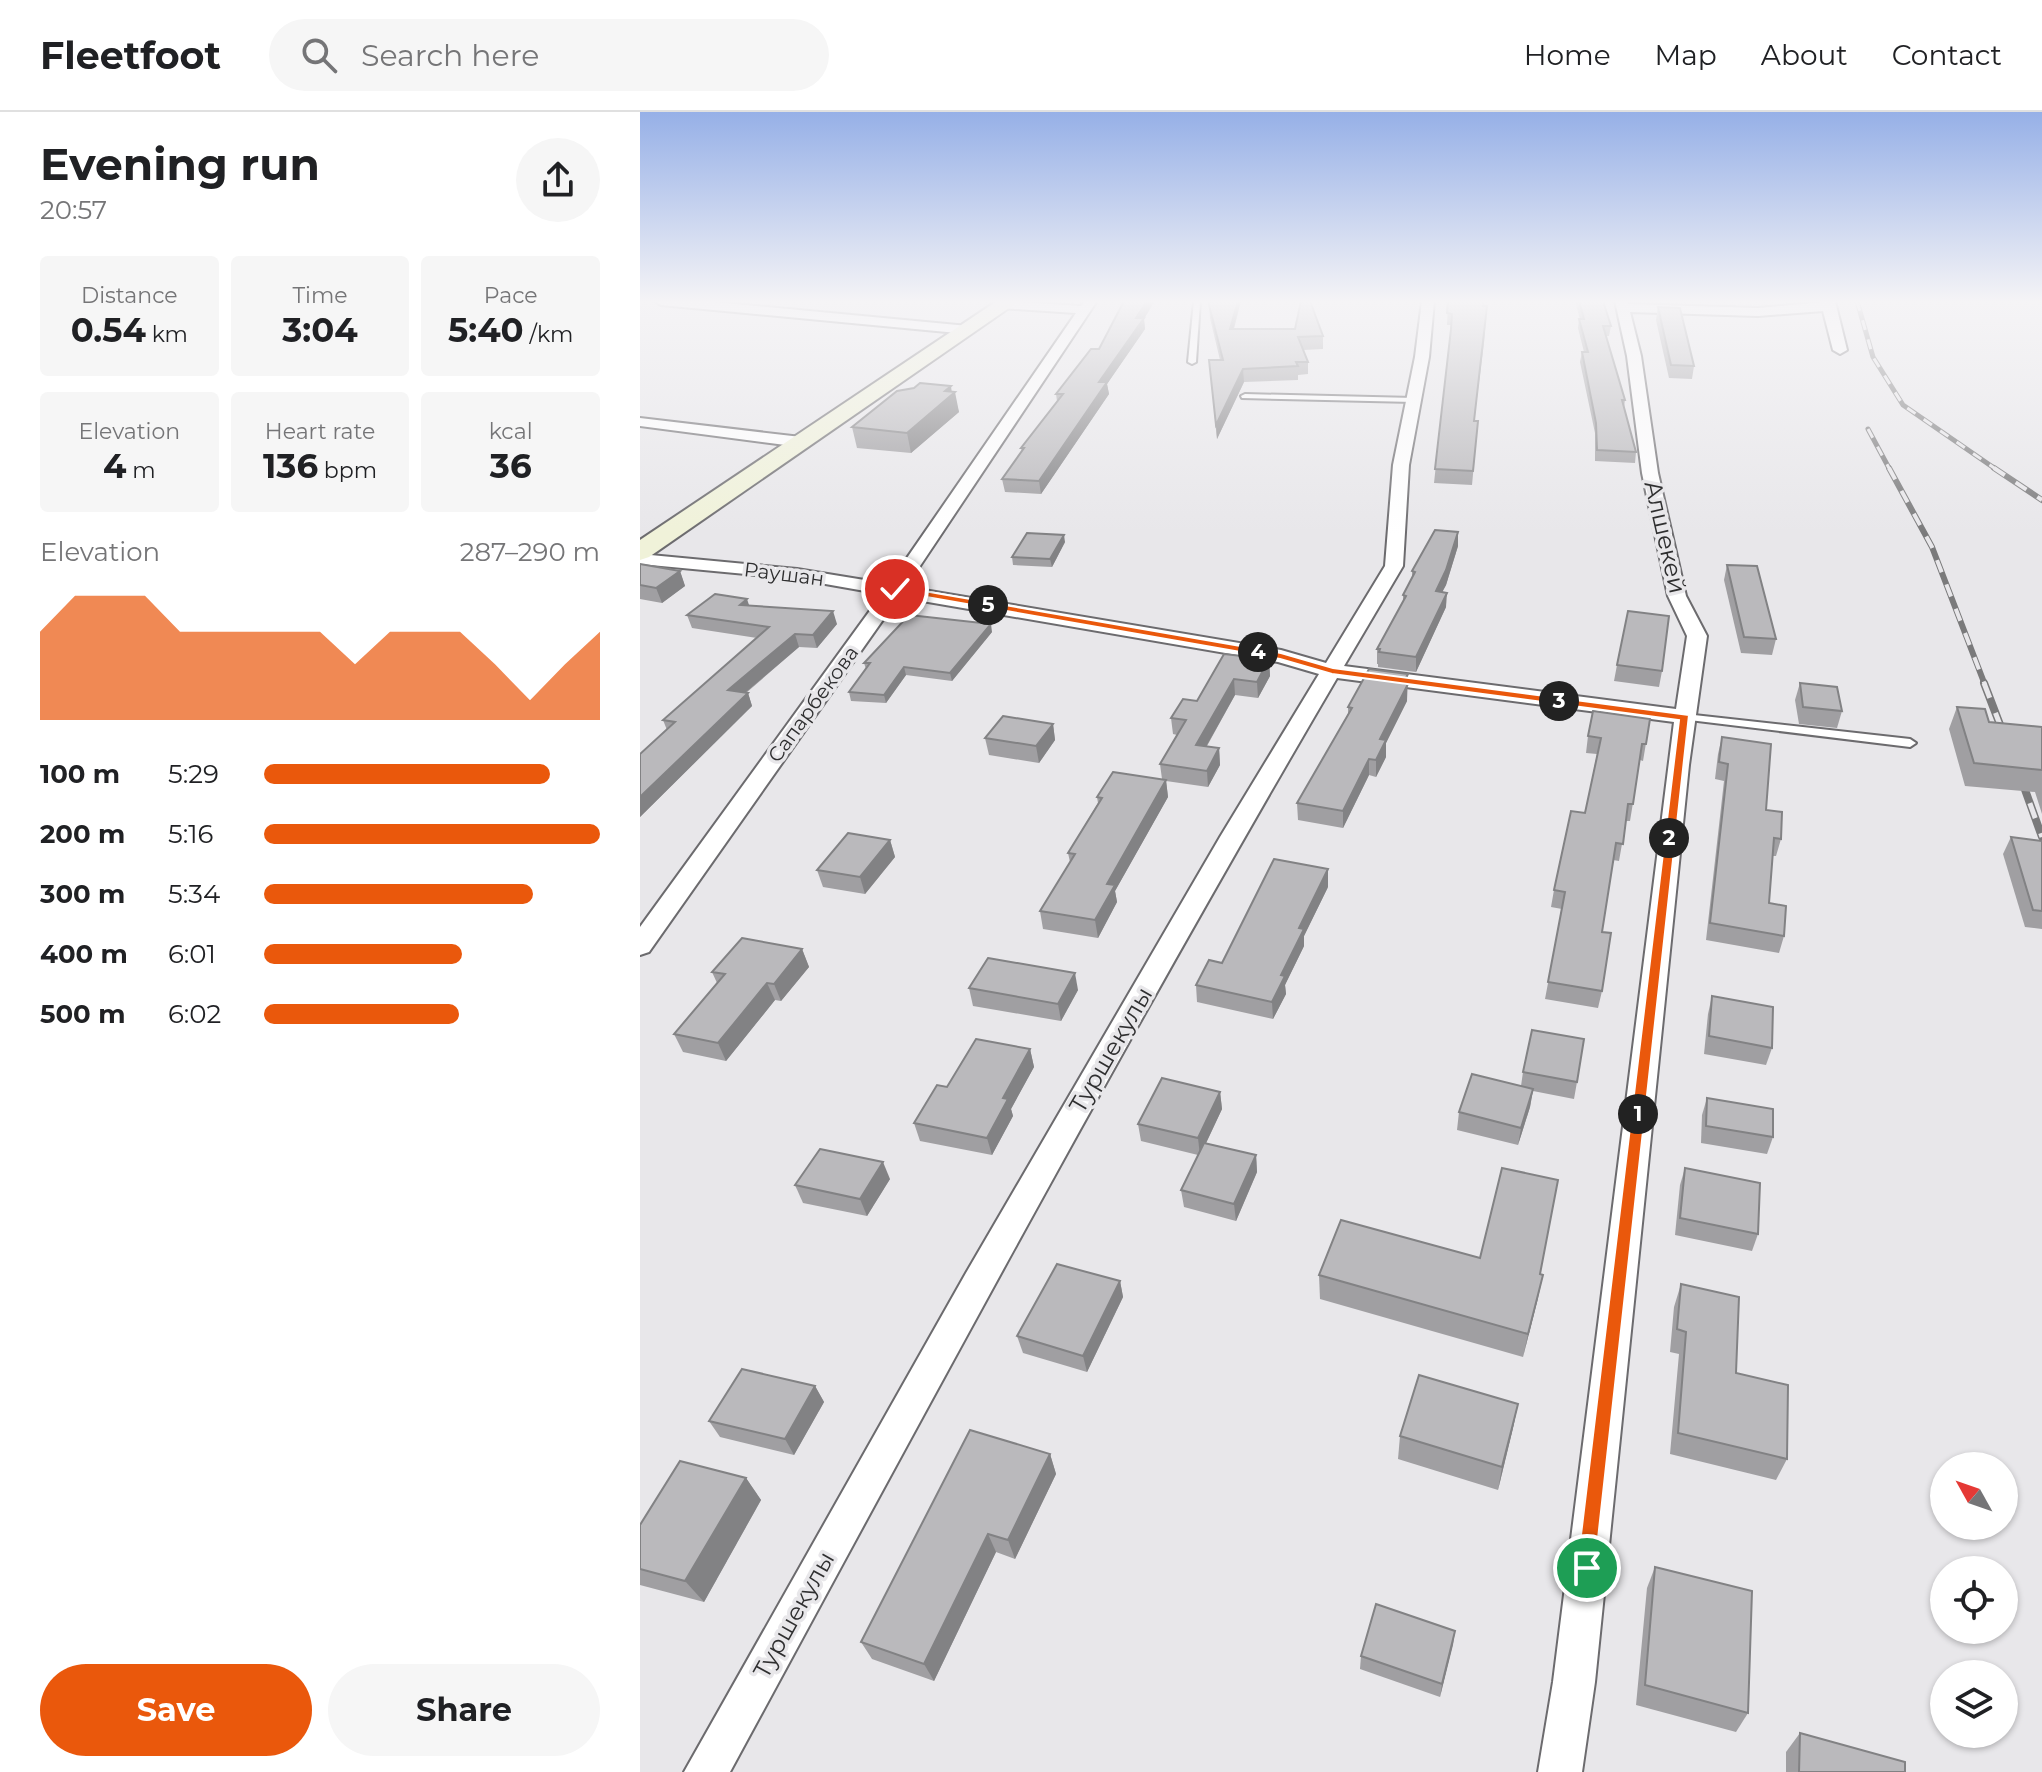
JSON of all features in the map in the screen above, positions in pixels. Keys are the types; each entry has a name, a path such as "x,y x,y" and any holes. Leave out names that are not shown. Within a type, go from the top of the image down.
{"main road":[{"path":"640,552 896,378"}],"street":[{"name":"Сапарбекова","path":"640,946 895,589 1039,378"},
{"name":"Туршекулы","path":"706,1772 978,1283 1217,864 1394,566 1401,465 1417,378"},
{"name":"Алшекей","path":"1560,1772 1574,1682 1685,717 1697,636 1677,596 1650,473 1637,378"},
{"path":"640,422 801,442"},
{"name":"Раушан","path":"640,559 797,574 1281,656 1332,671 1685,717"}],"lane":[{"path":"1245,396 1414,400"},
{"path":"1685,717 1910,743"}],"building":[{"path":"1068,378 1101,378 1099,382 1107,382 1039,481 1002,479 1024,448 1021,448 1063,394 1056,394"},
{"path":"1211,378 1238,378 1216,425"},
{"path":"1445,378 1479,378 1473,471 1435,469"},
{"path":"1587,378 1619,378 1636,452 1597,450 1596,423"},
{"path":"920,383 951,386 945,391 955,392 907,433 852,427 897,391 914,388"},
{"path":"1435,530 1458,532 1436,591 1447,593 1416,657 1379,652 1380,649 1377,649 1406,596 1403,595 1415,572 1412,571"},
{"path":"1027,533 1064,535 1050,559 1012,557"},
{"path":"640,564 680,571 656,588 640,585"},
{"path":"1727,565 1757,566 1776,639 1744,637"},
{"path":"715,594 747,599 740,605 833,611 813,635 795,634 728,690 748,693 640,797 640,754 675,722 663,720 769,627 687,615"},
{"path":"1628,611 1669,616 1662,671 1617,665"},
{"path":"909,615 991,624 950,673 904,667 884,695 849,692 870,663 864,663"},
{"path":"1224,654 1269,659 1257,682 1234,679 1196,745 1219,748 1207,771 1160,764 1186,720 1171,718 1183,699 1197,701"},
{"path":"1369,669 1408,674 1403,683 1408,684 1380,739 1386,740 1376,760 1369,759 1343,811 1297,803 1352,708 1348,707"},
{"path":"1800,683 1837,687 1842,711 1803,707"},
{"path":"1957,707 1985,709 1989,722 2042,727 2042,770 1974,763"},
{"path":"1593,711 1650,719 1646,744 1642,744 1633,804 1628,804 1623,844 1616,843 1602,932 1611,933 1602,991 1548,982 1565,892 1554,890 1571,811 1585,813 1601,738 1588,736"},
{"path":"1003,716 1053,724 1036,746 985,738"},
{"path":"1722,737 1771,744 1766,810 1782,812 1781,839 1774,838 1769,903 1786,906 1784,936 1710,923 1728,764 1719,762"},
{"path":"1113,772 1166,780 1107,884 1115,885 1095,920 1040,911 1075,854 1068,853 1102,798 1097,797"},
{"path":"848,833 890,840 860,877 817,870"},
{"path":"2011,837 2042,841 2042,911 2033,910"},
{"path":"1274,859 1328,869 1299,928 1304,929 1281,975 1285,976 1272,1002 1196,985 1209,960 1222,963"},
{"path":"742,938 802,949 774,984 767,983 718,1043 674,1034 725,974 712,972"},
{"path":"988,958 1075,973 1058,1004 969,988"},
{"path":"1712,996 1773,1007 1772,1048 1709,1036"},
{"path":"1532,1030 1584,1039 1577,1082 1523,1072"},
{"path":"976,1039 1030,1049 1003,1098 1008,1099 987,1138 914,1123 937,1085 947,1087"},
{"path":"1472,1074 1533,1089 1521,1128 1459,1112"},
{"path":"1162,1078 1220,1092 1198,1138 1138,1124"},
{"path":"1707,1098 1773,1109 1773,1137 1706,1126"},
{"path":"1204,1143 1256,1155 1234,1204 1181,1190"},
{"path":"820,1149 883,1162 860,1199 795,1185"},
{"path":"1502,1168 1558,1180 1540,1274 1543,1275 1528,1334 1319,1275 1341,1220 1480,1258"},
{"path":"1685,1168 1760,1183 1758,1234 1680,1218"},
{"path":"1057,1264 1120,1281 1083,1356 1017,1336"},
{"path":"1681,1284 1739,1297 1736,1373 1788,1385 1787,1459 1678,1433 1686,1332 1677,1329"},
{"path":"742,1369 815,1386 785,1439 709,1421"},
{"path":"1419,1375 1518,1404 1502,1467 1400,1436"},
{"path":"970,1430 1050,1454 1008,1540 988,1534 924,1664 861,1642"},
{"path":"680,1461 746,1478 685,1581 640,1569 640,1525"},
{"path":"1655,1567 1752,1591 1748,1713 1645,1685"},
{"path":"1376,1604 1455,1631 1442,1684 1361,1656"},
{"path":"1800,1733 1905,1762 1905,1772 1799,1772"}],"railway":[{"path":"1886,378 1903,405 1997,470"},
{"path":"1868,429 1890,470"},
{"path":"1889,468 1932,547 1985,685"},
{"path":"1997,470 2042,500"},
{"path":"1984,683 2007,743"},
{"path":"2019,773 2042,837"}],"route":[{"path":"895,589 1281,656 1332,671 1685,717 1587,1568"}]}
